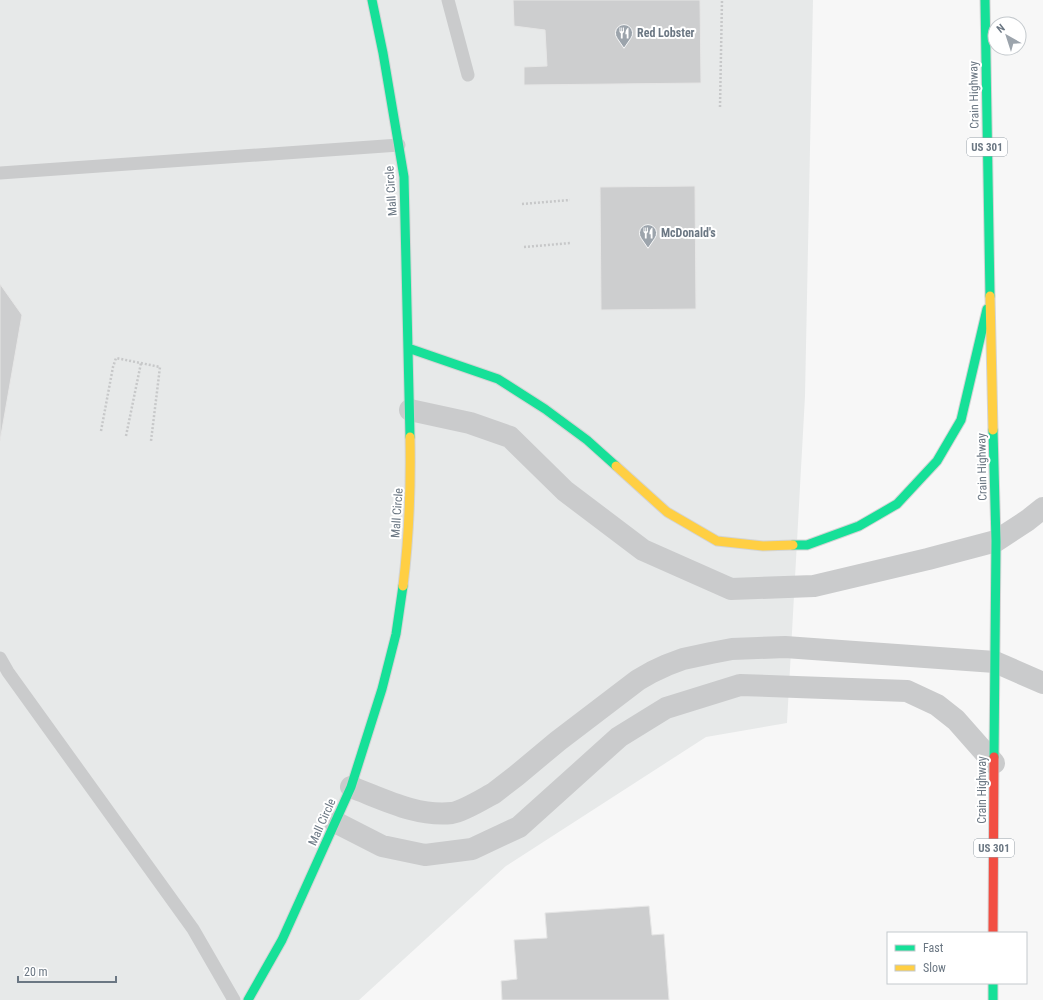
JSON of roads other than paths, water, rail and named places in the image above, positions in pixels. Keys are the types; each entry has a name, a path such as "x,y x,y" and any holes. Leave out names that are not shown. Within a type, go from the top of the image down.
{"main road":[{"name":"Mall Circle","path":"248,1000 282,940 351,787 382,689 396,634 405,568 412,479 404,177 383,53 372,0"},
{"name":"Crain Highway","path":"986,0 990,294 996,541 993,932"},
{"path":"408,348 498,379 505,383 545,409 587,440 667,512 717,541 763,546 807,545 860,526 897,504 937,461 961,420 990,294"},
{"path":"993,984 993,1000"}],"street":[{"path":"410,410 470,423 510,437 565,490 643,550 731,589 814,586 928,559 996,541 1028,520 1043,508"},
{"path":"351,787 423,813 453,813 494,793 564,736 643,677 683,659 732,649 785,647 995,662 1043,683"},
{"path":"335,822 382,846 425,855 472,849 519,827 619,738 666,708 740,685 907,691 937,705 956,720 994,763"}],"lane":[{"path":"448,0 468,75"},
{"path":"0,173 399,145"},
{"path":"0,658 8,672 193,929 234,1000"}],"place":[{"name":"Red Lobster","path":"624,48"},
{"name":"McDonald's","path":"648,248"}]}
